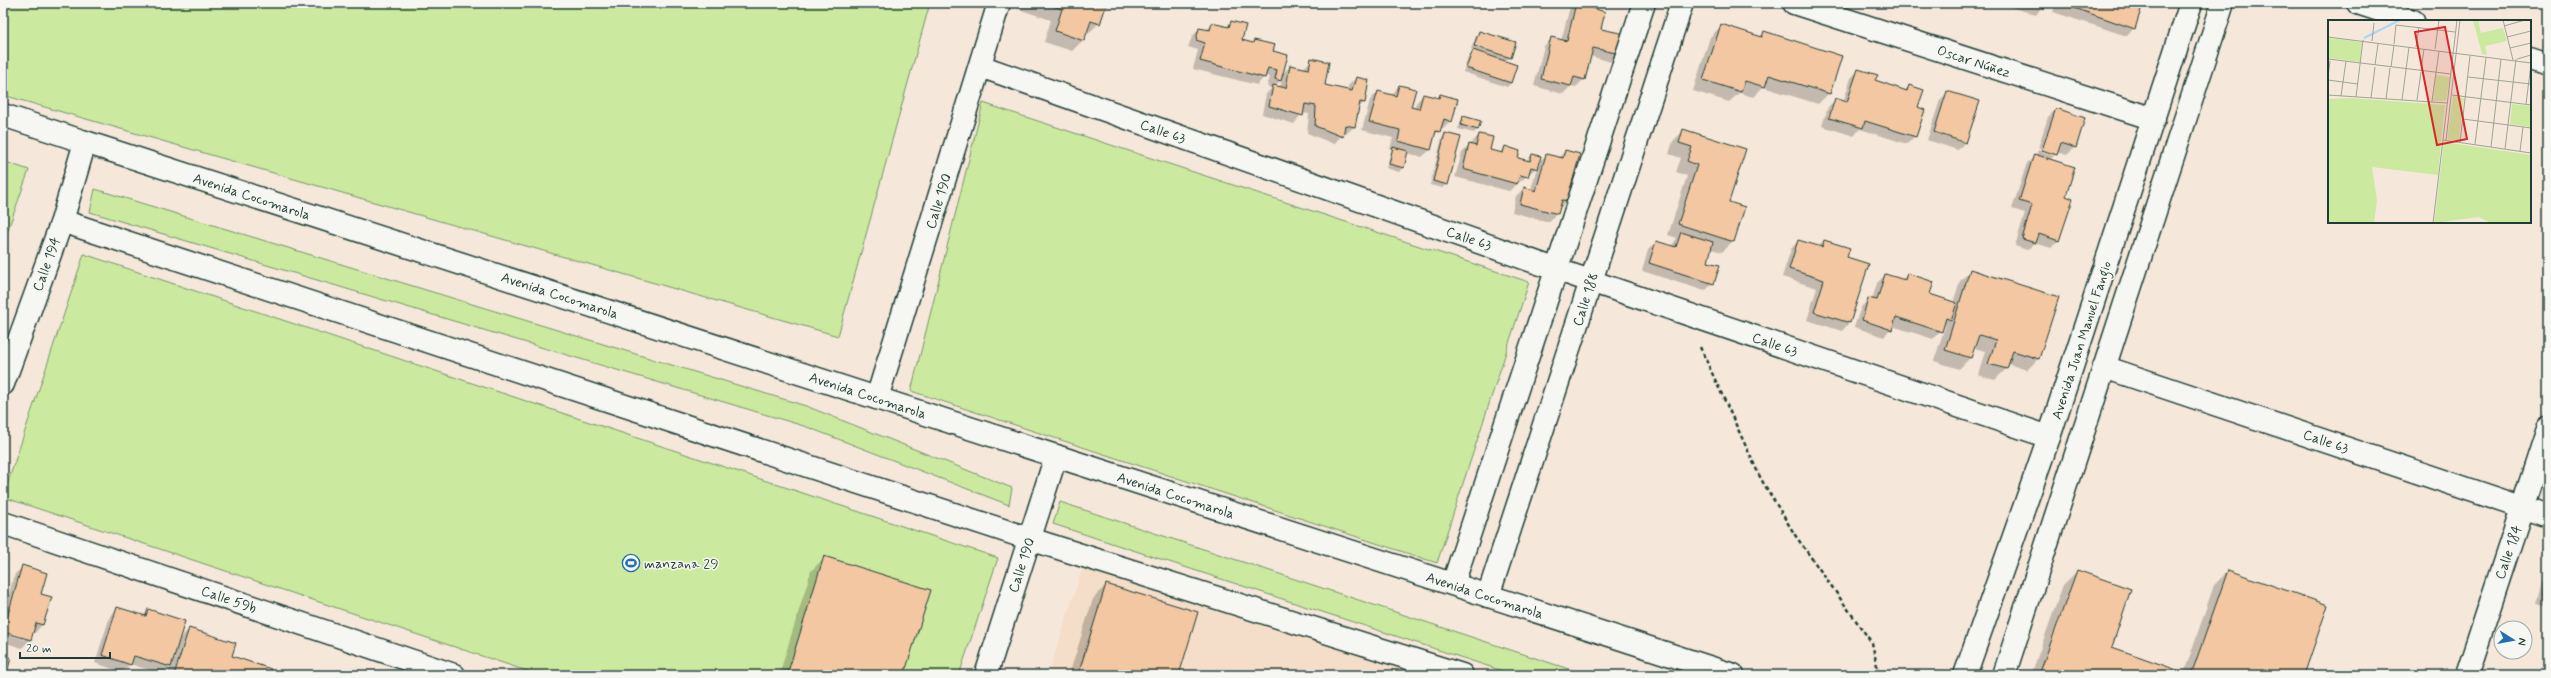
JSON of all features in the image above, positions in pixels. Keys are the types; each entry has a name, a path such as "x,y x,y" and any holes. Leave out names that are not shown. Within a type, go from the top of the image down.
{"street":[{"name":"Calle 190","path":"877,398 999,3"},
{"path":"1453,584 1555,269 1644,3"},
{"name":"Calle 188","path":"1488,596 1682,3"},
{"name":"Oscar Núñez","path":"1794,3 2154,119"},
{"name":"Avenida Juan Manuel Fangio","path":"1965,675 2049,437 2191,3"},
{"path":"2004,675 2223,3"},
{"path":"2358,3 2410,20"},
{"path":"2531,59 2548,64"},
{"name":"Calle 63","path":"980,66 1555,269 2049,437"},
{"name":"Avenida Cocomarola","path":"3,115 1733,675"},
{"name":"Calle 194","path":"3,384 62,221 85,142"},
{"path":"62,221 1030,539 1462,675"},
{"name":"Calle 63","path":"2104,366 2548,516"},
{"name":"Calle 184","path":"2467,675 2548,429"},
{"name":"Calle 190","path":"986,675 1056,456"},
{"name":"Calle 59b","path":"3,523 454,675"}],"path":[{"path":"1686,313 1708,368 1761,479 1795,535 1872,643 1879,675"}],"shaded area":[{"path":"1084,563 1435,675 1048,675"}],"green space":[{"path":"3,3 930,3 838,336 3,95"},
{"path":"983,103 1529,282 1437,563 911,391"},
{"path":"3,161 29,170 3,244"},
{"path":"95,189 806,406 1012,488 1009,505 807,427 90,212"},
{"path":"84,254 998,558 959,675 539,675 3,497"},
{"path":"1060,502 1587,675 1515,675 1053,524"}],"building":[{"path":"1044,3 1107,3 1100,24 1091,21 1084,41 1055,31 1062,9"},
{"path":"1576,3 1595,3 1593,8 1605,12 1601,29 1625,34 1620,54 1593,48 1585,80 1574,77 1571,86 1541,79 1551,37 1567,41"},
{"path":"2029,3 2046,3 2045,8"},
{"path":"2060,3 2143,3 2135,29"},
{"path":"1231,21 1246,25 1242,40 1253,43 1254,40 1275,45 1273,51 1288,55 1281,81 1275,79 1277,70 1268,68 1265,78 1200,61 1205,43 1196,40 1199,28 1210,30 1212,23 1229,27"},
{"path":"1721,24 1762,37 1764,31 1842,56 1830,94 1769,75 1765,87 1745,81 1741,92 1703,80"},
{"path":"1479,31 1516,42 1511,58 1474,46"},
{"path":"1473,50 1517,65 1511,83 1466,68"},
{"path":"1311,58 1329,62 1325,85 1352,91 1356,77 1369,80 1365,103 1360,102 1355,127 1345,125 1343,137 1315,126 1316,106 1305,104 1303,116 1269,106 1273,85 1286,88 1290,65 1309,69"},
{"path":"1858,69 1878,75 1875,80 1907,91 1909,85 1924,90 1918,107 1925,110 1916,137 1865,121 1863,128 1829,118 1835,98 1847,102"},
{"path":"1399,85 1416,89 1411,107 1419,109 1423,94 1439,98 1440,94 1458,99 1452,122 1444,119 1440,132 1436,131 1431,150 1398,141 1400,130 1369,122 1378,91 1396,96"},
{"path":"1947,91 1980,101 1966,143 1934,132"},
{"path":"2056,108 2085,118 2076,148 2061,143 2057,155 2042,150"},
{"path":"1463,116 1481,121 1478,130 1461,125"},
{"path":"1683,129 1746,149 1729,202 1745,207 1734,242 1678,224 1697,165 1687,161 1692,147 1679,143"},
{"path":"1445,133 1461,137 1448,185 1433,181"},
{"path":"1479,134 1493,137 1490,150 1503,153 1505,146 1520,151 1518,158 1530,161 1532,154 1541,156 1538,169 1531,167 1528,177 1520,175 1517,184 1463,169 1469,144 1476,146"},
{"path":"1393,147 1408,151 1404,168 1389,164"},
{"path":"1565,150 1580,154 1567,201 1562,200 1558,214 1520,204 1524,187 1536,191 1546,154 1563,158"},
{"path":"2034,154 2075,167 2066,196 2073,199 2059,241 2039,234 2036,243 2022,239 2032,205 2019,201"},
{"path":"1681,232 1713,242 1708,262 1720,265 1714,284 1649,263 1656,241 1676,247"},
{"path":"1798,240 1822,247 1824,240 1850,248 1847,257 1869,264 1850,323 1814,312 1824,280 1789,269"},
{"path":"1970,269 2059,297 2039,359 2013,351 2007,369 1988,364 1996,340 1979,335 1971,358 1945,350"},
{"path":"1907,273 1934,282 1930,294 1957,303 1951,320 1946,318 1942,332 1896,317 1892,330 1862,320 1868,298 1877,300 1885,274 1905,280"},
{"path":"824,556 931,590 904,675 787,675"},
{"path":"22,565 47,573 41,594 52,597 43,625 36,623 31,640 3,632"},
{"path":"2077,570 2131,589 2112,647 2191,675 2039,675"},
{"path":"2228,570 2328,605 2304,675 2191,675"},
{"path":"2548,582 2548,597 2544,595"},
{"path":"1106,584 1198,612 1179,675 1078,675"},
{"path":"117,607 146,616 148,609 185,621 171,667 134,656 131,665 102,655"},
{"path":"189,628 236,643 232,656 271,669 269,675 174,675"},
{"path":"3,655 11,658 6,675 3,675"}],"place":[{"name":"manzana 29","path":"631,563"}]}
